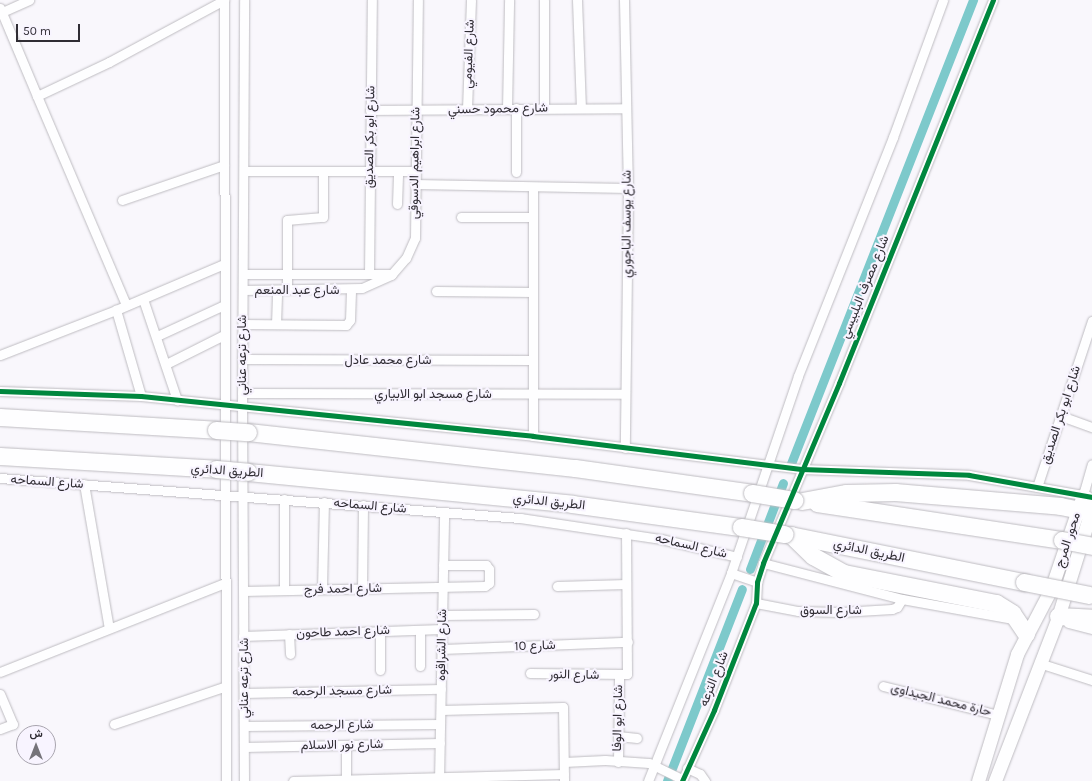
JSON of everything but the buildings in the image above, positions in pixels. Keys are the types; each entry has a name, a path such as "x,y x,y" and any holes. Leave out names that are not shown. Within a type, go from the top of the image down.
{"highway":[{"path":"0,417 248,432 576,468 752,493 1062,540 1092,546"},
{"name":"الطريق الدائري","path":"0,456 248,472 564,504 741,527 788,535 1090,595"},
{"path":"798,500 846,493 894,492 1087,505"},
{"path":"788,535 814,556 844,573 987,600 1004,607 1022,627"},
{"path":"1057,618 1092,618"}],"main road":[{"name":"محور المرج","path":"996,781 1057,618 1087,505"},
{"name":"محور المرج","path":"978,781 1022,627 1051,589 1087,505"},
{"path":"985,756 1002,762"}],"street":[{"path":"29,0 1,11 126,305"},
{"path":"37,96 109,62 224,0"},
{"name":"شارع ترعه عناني","path":"224,0 224,495 226,781"},
{"name":"شارع ترعه عناني","path":"244,0 242,359 244,781"},
{"name":"شارع ابو بكر الصديق","path":"369,274 372,0"},
{"name":"شارع ابراهيم الدسوقي","path":"351,290 372,286 392,274 406,258 414,238 418,0"},
{"name":"شارع الفيومي","path":"467,109 471,0"},
{"path":"509,0 512,109 516,172"},
{"path":"544,0 544,108"},
{"path":"577,0 581,108"},
{"name":"شارع يوسف الباجوري","path":"624,0 628,188 625,448"},
{"path":"757,582 732,573 737,557 767,464 798,376 893,137 943,0"},
{"name":"شارع مصرف البلبيسي","path":"757,582 800,469 842,375 993,0"},
{"name":"شارع محمود حسني","path":"370,110 626,108"},
{"path":"122,200 224,165"},
{"path":"244,171 415,171"},
{"path":"287,290 287,220 323,217 323,171"},
{"path":"397,204 398,171"},
{"path":"415,184 533,188 628,188"},
{"path":"533,188 533,436"},
{"path":"462,217 533,217"},
{"path":"0,355 116,310 224,264"},
{"path":"243,274 392,274"},
{"path":"315,290 316,274"},
{"name":"شارع عبد المنعم","path":"243,290 351,290"},
{"path":"276,324 277,290"},
{"path":"243,324 346,325 350,320 351,290"},
{"path":"436,291 533,292"},
{"path":"143,299 157,336 177,400"},
{"path":"157,336 224,305"},
{"path":"116,310 141,396"},
{"name":"شارع ابو بكر الصديق","path":"1037,487 1092,321"},
{"path":"166,364 224,335"},
{"name":"شارع محمد عادل","path":"242,359 533,360"},
{"path":"0,391 141,396 533,436 800,469 969,475 1037,487 1087,505 1092,464"},
{"name":"شارع مسجد ابو الابياري","path":"242,393 625,394"},
{"path":"1061,416 1092,427"},
{"name":"شارع السماحه","path":"0,478 444,512 626,532 737,557"},
{"path":"84,484 109,628"},
{"path":"284,499 284,590"},
{"path":"322,589 324,502"},
{"path":"362,589 363,505"},
{"name":"شارع الشراقوه","path":"439,779 444,512"},
{"path":"619,675 628,673 626,532"},
{"path":"763,563 902,599 1022,627"},
{"name":"شارع احمد فرج","path":"243,591 486,586 489,583 489,569 486,565 443,565"},
{"name":"شارع الترعه","path":"648,781 732,573"},
{"name":"شارع الترعه","path":"676,777 687,768 714,710 756,603 757,582"},
{"path":"0,672 225,583"},
{"path":"557,586 626,584"},
{"name":"شارع السوق","path":"756,603 798,611 833,612 892,609 897,607 902,599"},
{"path":"442,615 534,614"},
{"path":"1057,618 1092,629"},
{"name":"شارع احمد طاحون","path":"243,636 442,629"},
{"path":"420,630 420,666"},
{"path":"380,631 380,670"},
{"path":"289,634 290,654"},
{"name":"شارع 10","path":"442,650 628,642"},
{"path":"1039,663 1092,680"},
{"name":"شارع النور","path":"530,673 619,675"},
{"name":"شارع ابو الوفا","path":"618,762 619,675"},
{"path":"114,724 226,686"},
{"name":"حارة محمد الجيداوى","path":"884,686 998,715"},
{"name":"شارع مسجد الرحمه","path":"244,692 441,689"},
{"path":"0,694 13,724 0,729"},
{"path":"293,781 564,778 563,707 441,710"},
{"name":"شارع الرحمه","path":"244,726 440,724"},
{"path":"618,736 637,738"},
{"name":"شارع نور الاسلام","path":"244,747 440,743"},
{"path":"346,745 346,780"},
{"path":"564,762 618,762 654,765 676,777"},
{"path":"687,768 700,774 705,781"}],"waterway":[{"path":"790,466 973,0"},
{"path":"750,569 783,483"},
{"path":"667,781 742,589"}],"cycle path":[{"path":"682,781 714,710 756,603 757,582 763,563 839,383 993,0"},
{"path":"0,391 141,396 533,436 801,469 969,475 1092,497"}]}
